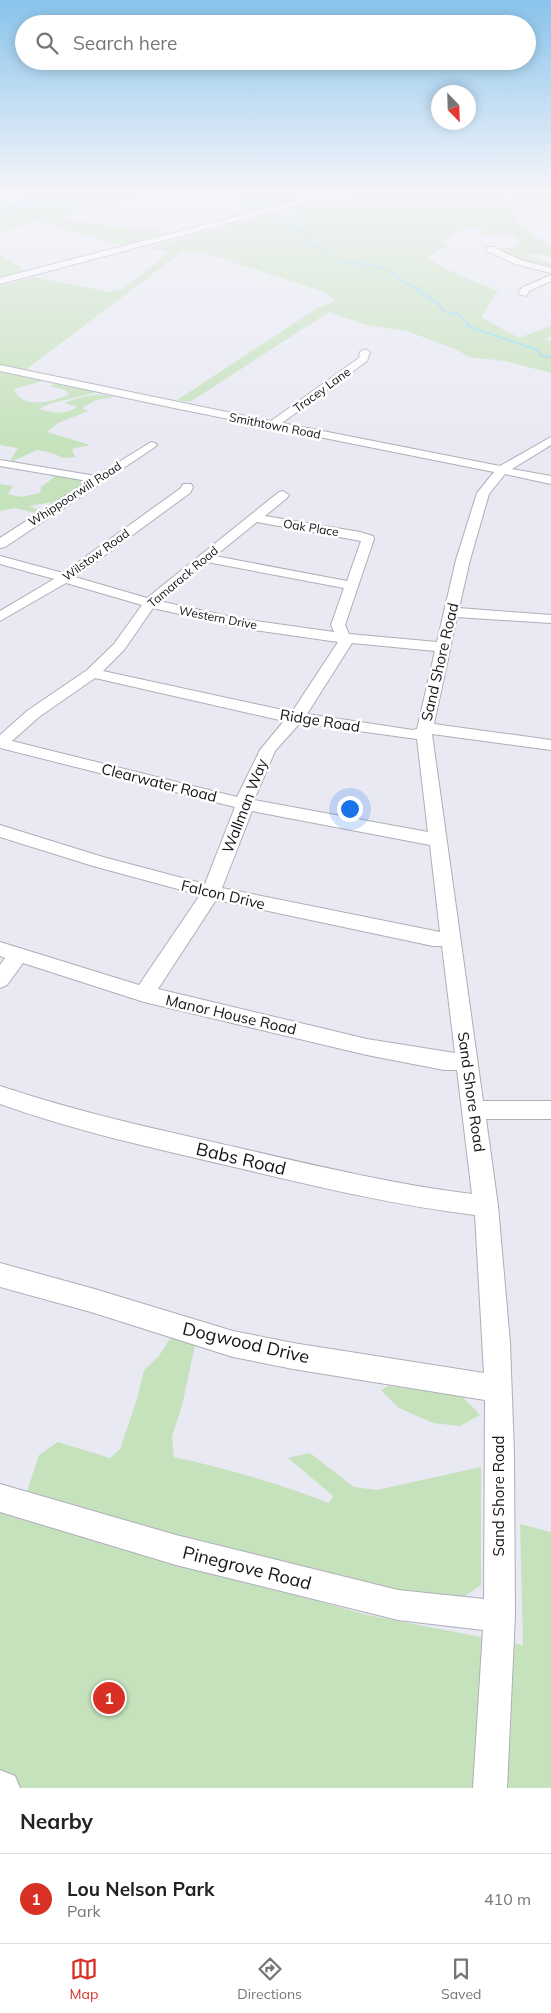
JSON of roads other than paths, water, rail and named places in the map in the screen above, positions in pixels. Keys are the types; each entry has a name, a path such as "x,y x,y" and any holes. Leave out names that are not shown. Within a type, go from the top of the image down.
{"main road":[{"path":"0,282 29,274"}],"street":[{"path":"523,294 523,291 526,289 551,278"},
{"name":"Tracey Lane","path":"273,425 364,359 365,352"},
{"name":"Smithtown Road","path":"0,368 551,480"},
{"name":"Sand Shore Road","path":"490,1788 500,1615 500,1454 497,1343 486,1206 424,732 442,647 479,503 489,484 502,470 551,440"},
{"name":"Whippoorwill Road","path":"0,544 151,445"},
{"path":"0,463 96,480"},
{"name":"Wilstow Road","path":"0,617 65,578 186,490 187,487"},
{"name":"Tamarack Road","path":"0,743 33,714 92,673 119,647 149,604 283,494"},
{"name":"Oak Place","path":"255,518 366,538"},
{"name":"Wallman Way","path":"144,994 211,893 254,775 268,750 296,717 343,647 345,642 338,625 368,541 366,538"},
{"path":"205,558 353,586"},
{"name":"Western Drive","path":"0,560 149,604 232,622 342,637 442,647"},
{"path":"452,612 551,619"},
{"name":"Ridge Road","path":"92,673 296,717 414,736 433,730 551,745"},
{"name":"Clearwater Road","path":"0,743 244,804 438,840"},
{"name":"Falcon Drive","path":"0,831 99,862 211,893 433,939 452,939"},
{"path":"0,980 9,952"},
{"name":"Manor House Road","path":"9,952 144,994 366,1046 444,1061 467,1062"},
{"name":"Babs Road","path":"0,1096 117,1129 349,1184 433,1200 486,1206"},
{"path":"474,1110 551,1110"},
{"name":"Dogwood Drive","path":"0,1275 91,1300 233,1344 293,1356 497,1388"},
{"name":"Pinegrove Road","path":"0,1498 176,1550 398,1605 459,1613 500,1615"}],"waterway":[{"path":"393,274 409,285 420,289 417,292 430,297 429,299 437,303 445,312 459,315 470,325 466,326 538,350 541,356 551,357"}],"place":[{"name":"Lou Nelson Park","path":"109,1698"}]}
